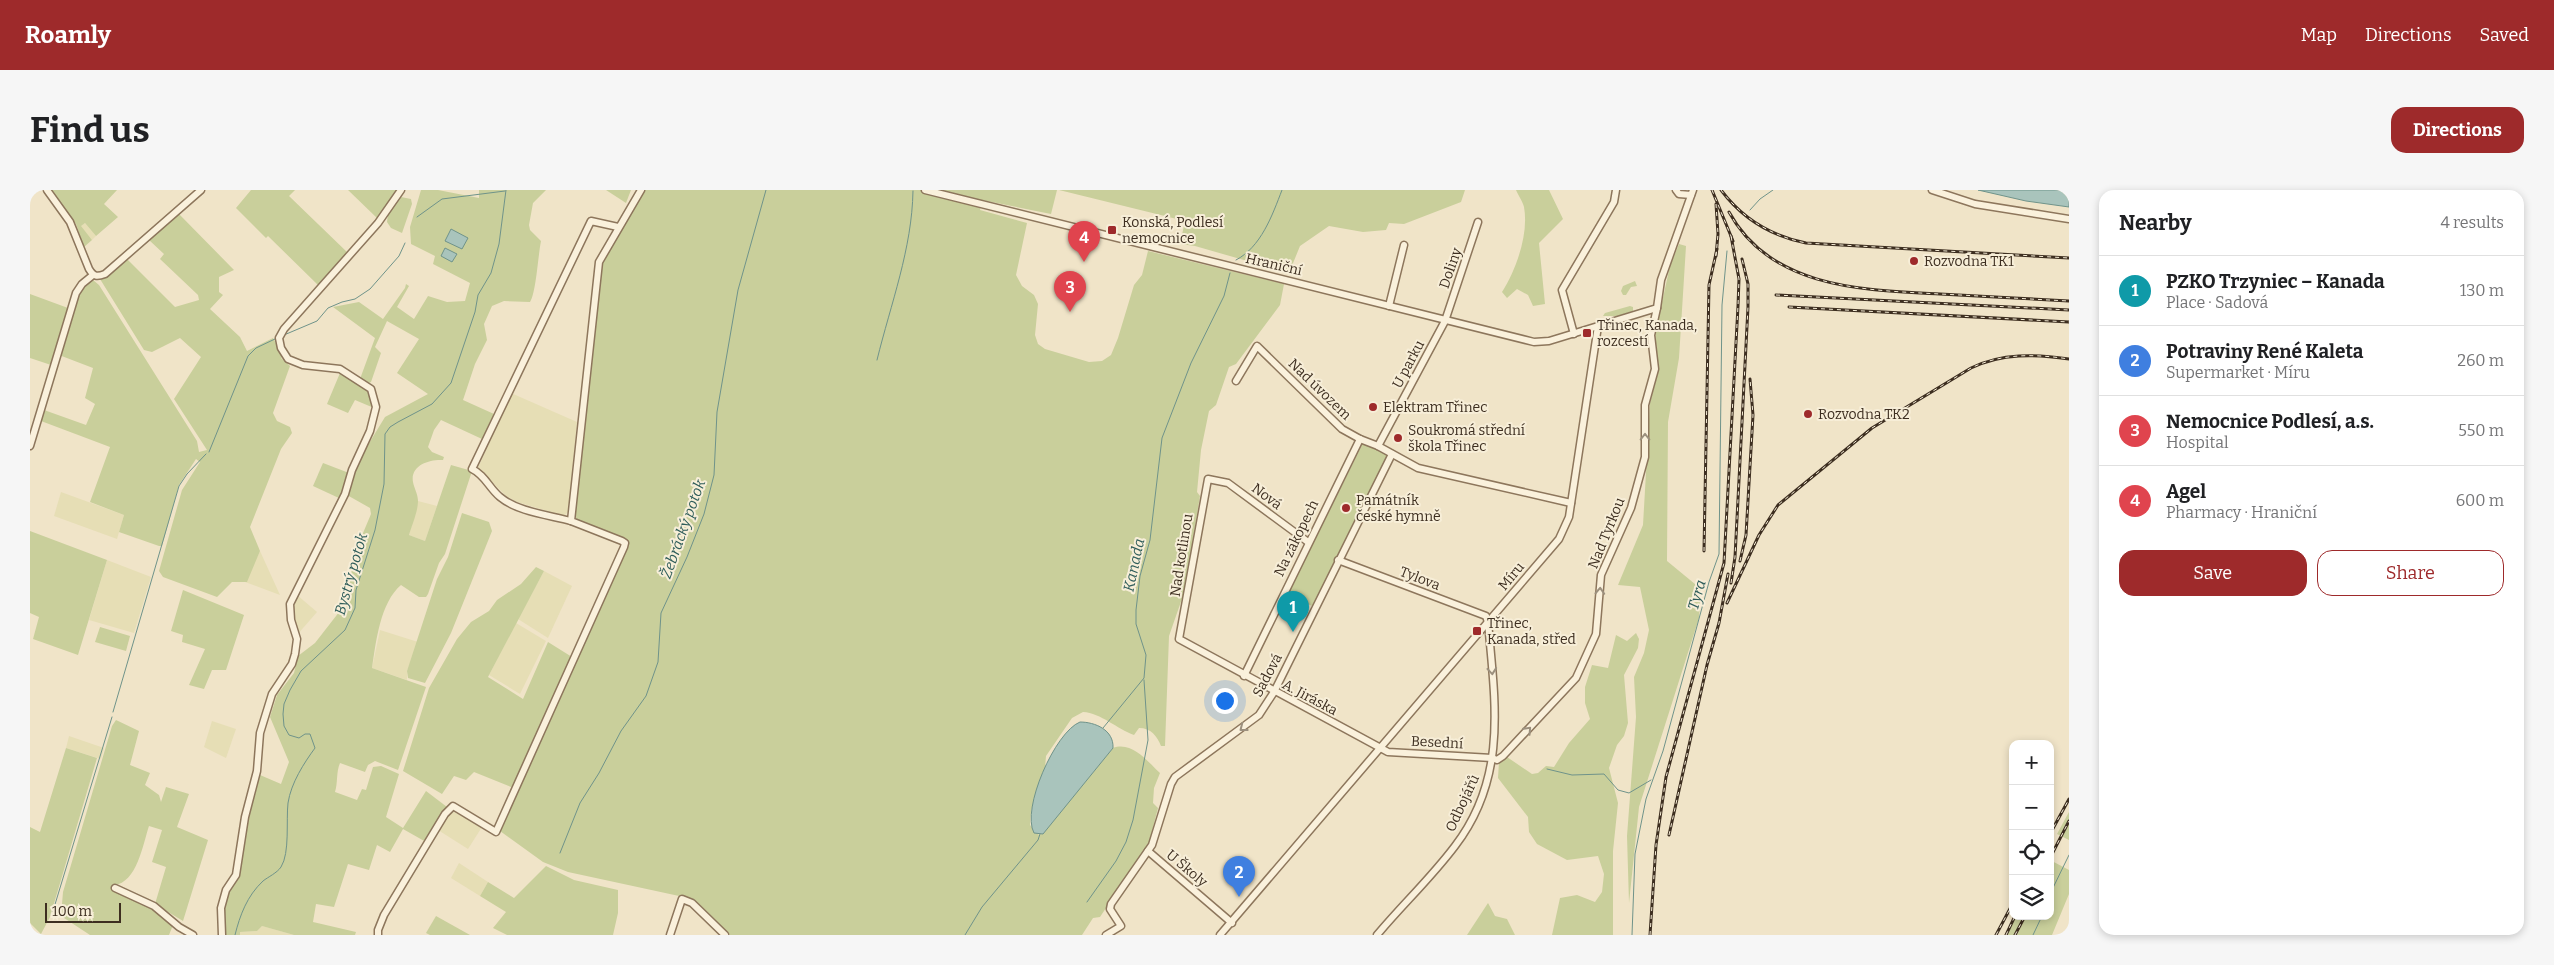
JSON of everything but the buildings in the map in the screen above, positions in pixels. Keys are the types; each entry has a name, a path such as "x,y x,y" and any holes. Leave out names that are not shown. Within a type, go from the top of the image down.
{"street":[{"path":"47,190 70,222 93,275"},
{"path":"30,446 76,293 82,284 93,275 105,274 201,190"},
{"path":"222,935 221,908 226,890 236,875 245,818 257,771 260,733 272,694 292,664 295,654 296,639 290,604 345,494 352,470 370,431 376,407 371,389 340,369 303,365 288,359 281,348 279,338 284,329 378,223 401,190"},
{"path":"571,522 599,262 641,190"},
{"name":"Hraniční","path":"926,190 1534,342 1549,341 1598,326"},
{"path":"1574,334 1562,290 1614,202 1616,190"},
{"path":"1598,326 1657,308 1661,280 1692,192 1679,194 1676,190"},
{"path":"1932,190 1975,204 2069,219"},
{"path":"378,935 384,915 445,814 453,806 496,832 624,547 625,543 622,541 571,522 513,505 499,496 483,476 472,468 592,221 618,227"},
{"name":"Doliny","path":"1445,320 1478,222"},
{"path":"1389,306 1404,245"},
{"name":"Nad Tyrkou","path":"1492,758 1497,760 1503,756 1576,678 1596,634 1601,575 1631,508 1645,457 1645,405 1655,369 1651,335 1657,308"},
{"name":"U parku","path":"1378,446 1445,320"},
{"name":"Míru","path":"1220,935 1559,539 1568,517 1571,503 1598,326"},
{"name":"Nad úvozem","path":"1236,380 1257,346 1342,429 1360,440 1378,446 1418,468 1571,503"},
{"name":"Na zákopech","path":"1244,676 1308,542 1360,440"},
{"name":"Sadová","path":"1118,932 1121,926 1110,908 1111,904 1148,852 1175,777 1259,715 1274,692 1392,454"},
{"name":"Nová","path":"1208,479 1228,483 1308,542"},
{"name":"Nad kotlinou","path":"1179,636 1208,479"},
{"name":"Tylova","path":"1338,560 1486,616 1488,622"},
{"name":"Odbojářů","path":"1377,935 1456,845 1472,819 1483,792 1492,758 1497,724 1488,622"},
{"name":"A. Jiráska","path":"1179,636 1184,643 1381,748"},
{"name":"Besední","path":"1381,748 1388,752 1492,758"},
{"name":"U Školy","path":"1148,852 1232,923"},
{"path":"115,888 154,906 179,927 193,935"},
{"path":"670,935 682,899 692,903 725,935"},
{"path":"1106,935 1118,932"}],"shaded area":[{"path":"85,223 96,236 92,240 80,226"},
{"path":"511,393 577,422 568,512 564,516 517,502 506,496 478,468"},
{"path":"61,492 124,515 117,539 54,516"},
{"path":"418,501 437,506 425,541 409,535"},
{"path":"260,551 280,595 245,582"},
{"path":"107,560 151,577 134,633 89,620"},
{"path":"544,571 572,586 548,638 518,619"},
{"path":"297,595 317,612 297,635 292,614"},
{"path":"516,623 546,641 520,694 489,675"},
{"path":"380,630 418,642 407,671 407,680 372,668"},
{"path":"212,721 236,729 226,758 204,747"},
{"path":"69,736 104,748 101,759 66,748"},
{"path":"454,812 482,827 468,849 438,830 448,815"},
{"path":"459,863 488,882 480,896 451,878"},
{"path":"262,926 294,935 240,935 239,932 257,931"}],"green space":[{"path":"51,190 117,190 104,204 118,217 96,236 85,223 81,226 92,240 84,247 76,224"},
{"path":"251,190 295,190 289,196 348,253 319,286 268,236 266,238 236,208"},
{"path":"348,190 398,190 378,219"},
{"path":"421,190 438,190 479,198 479,190 546,190 533,203 529,225 530,230 541,241 532,297 530,302 504,301 492,306 484,324 487,340 475,364 463,400 494,414 482,439 441,420 434,430 428,447 432,452 444,457 443,460 422,464 413,476 418,505 409,535 425,541 451,465 472,471 445,554 439,563 428,594 426,597 419,597 401,585 388,602 380,624 372,668 426,687 398,770 375,761 368,765 365,772 340,763 338,770 335,792 357,800 362,789 366,790 373,767 381,766 399,774 386,817 403,828 426,791 447,807 426,842 403,829 390,852 377,845 369,870 348,864 334,907 316,904 313,922 356,932 355,935 294,935 262,926 257,931 240,932 240,935 224,935 224,910 229,891 240,871 249,817 260,775 281,784 289,762 270,717 277,695 294,673 298,656 315,643 343,607 358,545 371,514 370,508 347,495 357,463 385,417 428,394 397,373 419,339 387,321 375,347 381,353 371,382 360,379 375,338 333,307 359,302 383,319 406,284 409,286 397,307 414,319 428,296 447,302 465,301 470,283 433,264 435,256 411,244 410,227"},
{"path":"606,190 631,190 626,203"},
{"path":"643,190 1057,190 1051,214 982,200 980,210 1027,223 1016,275 1022,286 1034,295 1038,304 1035,335 1038,344 1045,349 1089,362 1102,361 1111,355 1134,285 1142,275 1148,251 1284,284 1280,305 1236,364 1229,367 1216,405 1209,411 1201,450 1197,492 1200,496 1184,593 1169,636 1165,746 1161,746 1158,739 1147,729 1139,728 1134,735 1103,718 1083,712 1072,718 1046,756 1045,768 1031,811 1030,825 1039,835 1043,833 1113,748 1127,747 1139,753 1160,773 1154,788 1153,803 1158,808 1149,843 1100,917 1093,918 1082,935 730,935 693,899 568,872 543,862 500,831 629,541 577,521 575,514 602,263"},
{"path":"1059,190 1465,190 1461,202 1404,224 1389,223 1386,230 1363,232 1329,226 1300,246 1289,273 1195,246 1180,244 1185,221"},
{"path":"1516,190 1549,190 1563,219 1539,243 1545,304 1533,306 1528,295 1517,289 1507,298 1502,292 1516,263 1525,229 1524,207"},
{"path":"401,197 411,199 412,204 402,233 391,228 387,222 388,214"},
{"path":"179,214 234,270 219,277 219,292 223,295 210,309 240,337 247,351 273,338 283,356 281,358 290,366 273,413 277,421 290,427 292,433 281,449 250,527 260,551 247,582 232,582 217,597 163,577 159,571 182,490 200,462 196,459 179,485 162,546 159,546 119,532 124,515 90,502 110,447 41,421 44,410 86,425 95,404 85,398 93,368 59,355 79,291 93,280 99,285 197,441 199,452 207,450 174,399 201,357 180,338 152,352 144,350 100,279 127,259 175,307 199,300 198,295 160,259 164,254 149,240"},
{"path":"1679,244 1686,246 1679,358 1668,422 1667,561 1701,589 1699,618 1639,807 1629,903 1627,836 1636,717 1634,677 1644,653 1649,630 1640,587 1618,585 1643,525 1650,403 1659,369 1655,334 1670,266"},
{"path":"1635,281 1637,286 1631,287 1626,295 1623,295 1621,291 1623,286"},
{"path":"30,294 68,308 51,365 30,358"},
{"path":"1630,306 1633,307 1633,311 1618,316 1603,316 1605,313"},
{"path":"340,373 369,392 374,408 355,400 348,413 327,404"},
{"path":"1363,443 1389,456 1314,607 1288,594"},
{"path":"323,463 349,473 341,499 313,486"},
{"path":"462,513 489,522 492,531 451,633 425,683 408,678 407,671 437,579 448,557"},
{"path":"30,531 107,560 78,655 33,639 39,617 30,613"},
{"path":"536,567 544,571 488,677 523,699 548,642 572,657 514,785 511,787 474,772 466,780 454,776 442,794 403,771 429,688 457,639 471,622 489,611 497,600 521,584"},
{"path":"183,590 244,615 226,670 212,670 204,689 189,685 205,649 182,642 183,635 171,631"},
{"path":"100,627 130,636 126,651 95,642"},
{"path":"1636,633 1639,639 1638,648 1624,675 1628,723 1624,736 1617,745 1609,768 1618,803 1613,851 1613,935 1552,935 1560,898 1577,895 1595,902 1602,892 1604,874 1598,856 1567,860 1537,844 1529,832 1528,817 1498,778 1499,762 1507,757 1532,774 1538,773 1546,766 1554,767 1569,743 1590,719 1585,703 1585,687 1592,665 1608,668 1616,635 1627,641"},
{"path":"116,720 139,731 130,765 150,773 145,785 159,795 161,802 166,787 189,794 177,827 208,840 183,921 155,904 166,867 152,862 162,830 149,826 134,870 122,883 114,885 113,889 155,910 173,925 169,935 90,935 61,916 63,892 112,726"},
{"path":"66,748 97,758 50,917 41,934 30,923 30,827 40,832"},
{"path":"2069,812 2069,840 2057,834"},
{"path":"2054,862 2069,870 2069,894 2052,935 2005,935 2013,920 2054,920"},
{"path":"546,866 574,880 618,890 618,913 613,935 507,935 493,928 506,912 480,896 488,882 514,898"},
{"path":"1488,903 1495,916 1507,919 1515,935 1467,935"},
{"path":"436,916 470,935 430,935 426,933"}],"water":[{"path":"1978,190 2069,190 2069,207 2026,201"},
{"path":"451,229 468,238 462,249 445,241"},
{"path":"445,248 457,254 452,262 441,256"},
{"path":"1080,722 1097,725 1102,728 1110,736 1113,748 1043,834 1034,833 1031,822 1032,807 1043,772 1060,740"}],"waterway":[{"name":"Bystrý potok","path":"235,935 248,899 263,881 281,867 284,861 287,845 287,810 292,788 298,774 315,748 310,734 305,734 299,738 289,735 284,726 284,704 301,671 345,630 355,608 356,590 375,530 384,484 385,434 390,427 432,404 451,383 475,312 478,295 491,273 499,244 506,190"},
{"name":"Žebrácký potok","path":"560,853 580,803 599,773 621,731 646,696 658,662 661,613 687,557 704,514 714,475 717,412 738,290 766,190"},
{"name":"Kanada","path":"1236,260 1252,247 1265,230 1282,190"},
{"name":"Tyra","path":"1750,210 1760,199 1773,190"},
{"path":"417,217 442,199 505,191"},
{"path":"877,360 905,255 912,213 913,191"},
{"path":"284,335 317,321 328,308 355,299 370,289 399,256 405,243"},
{"name":"Tyra","path":"1632,935 1635,854 1646,799 1663,751 1709,582 1719,554 1722,305 1727,251"},
{"name":"Kanada","path":"1103,728 1144,678 1146,655 1136,624 1136,610 1140,576 1150,540 1162,438 1191,363 1224,296 1230,273"},
{"path":"209,452 248,356 256,348 275,339"},
{"path":"113,712 179,486 187,474 206,454"},
{"path":"1087,902 1116,861 1126,842 1133,820 1148,740 1144,680"},
{"path":"53,911 112,717"},
{"path":"1547,769 1572,775 1604,774 1618,790 1629,793 1651,780"},
{"name":"Kanada","path":"965,935 982,907 1038,840 1040,834"},
{"path":"2054,886 2069,855"},
{"path":"2033,935 2040,920"}],"railway":[{"path":"1712,190 1733,241"},
{"path":"1721,190 1738,209 1769,231 1806,243 2069,258"},
{"path":"1716,204 1718,234 1716,256"},
{"path":"1729,212 1747,237 1769,257 1794,271 1822,280 1851,287 1881,290 2069,301"},
{"path":"1650,935 1656,845 1666,777 1724,563 1739,279 1731,236"},
{"path":"1704,551 1709,285 1717,249"},
{"path":"1731,583 1735,557 1748,307 1748,284 1742,259"},
{"path":"1776,295 2069,310"},
{"path":"1789,307 2069,322"},
{"path":"1727,603 1759,535 1778,505 1872,428 1971,368 1983,363 2019,356 2069,359"},
{"path":"1740,561 1746,535 1753,415 1750,379"},
{"path":"1669,835 1707,665 1719,623 1728,574"},
{"path":"2052,830 2069,799"},
{"path":"2054,850 2069,821"},
{"path":"1996,935 2009,911"},
{"path":"2006,935 2013,920"},
{"path":"2015,935 2023,920"}],"place":[{"name":"Konská, Podlesí nemocnice","path":"1112,230"},
{"name":"Rozvodna TK1","path":"1914,261"},
{"name":"Agel","path":"1084,262"},
{"name":"Nemocnice Podlesí, a.s.","path":"1070,312"},
{"name":"Třinec, Kanada, rozcestí","path":"1587,333"},
{"name":"Elektram Třinec","path":"1373,407"},
{"name":"Rozvodna TK2","path":"1808,414"},
{"name":"Soukromá střední škola Třinec","path":"1398,438"},
{"name":"Památník české hymně","path":"1346,508"},
{"name":"Třinec, Kanada, střed","path":"1477,631"},
{"name":"PZKO Trzyniec – Kanada","path":"1293,632"},
{"name":"Potraviny René Kaleta","path":"1239,897"}]}
